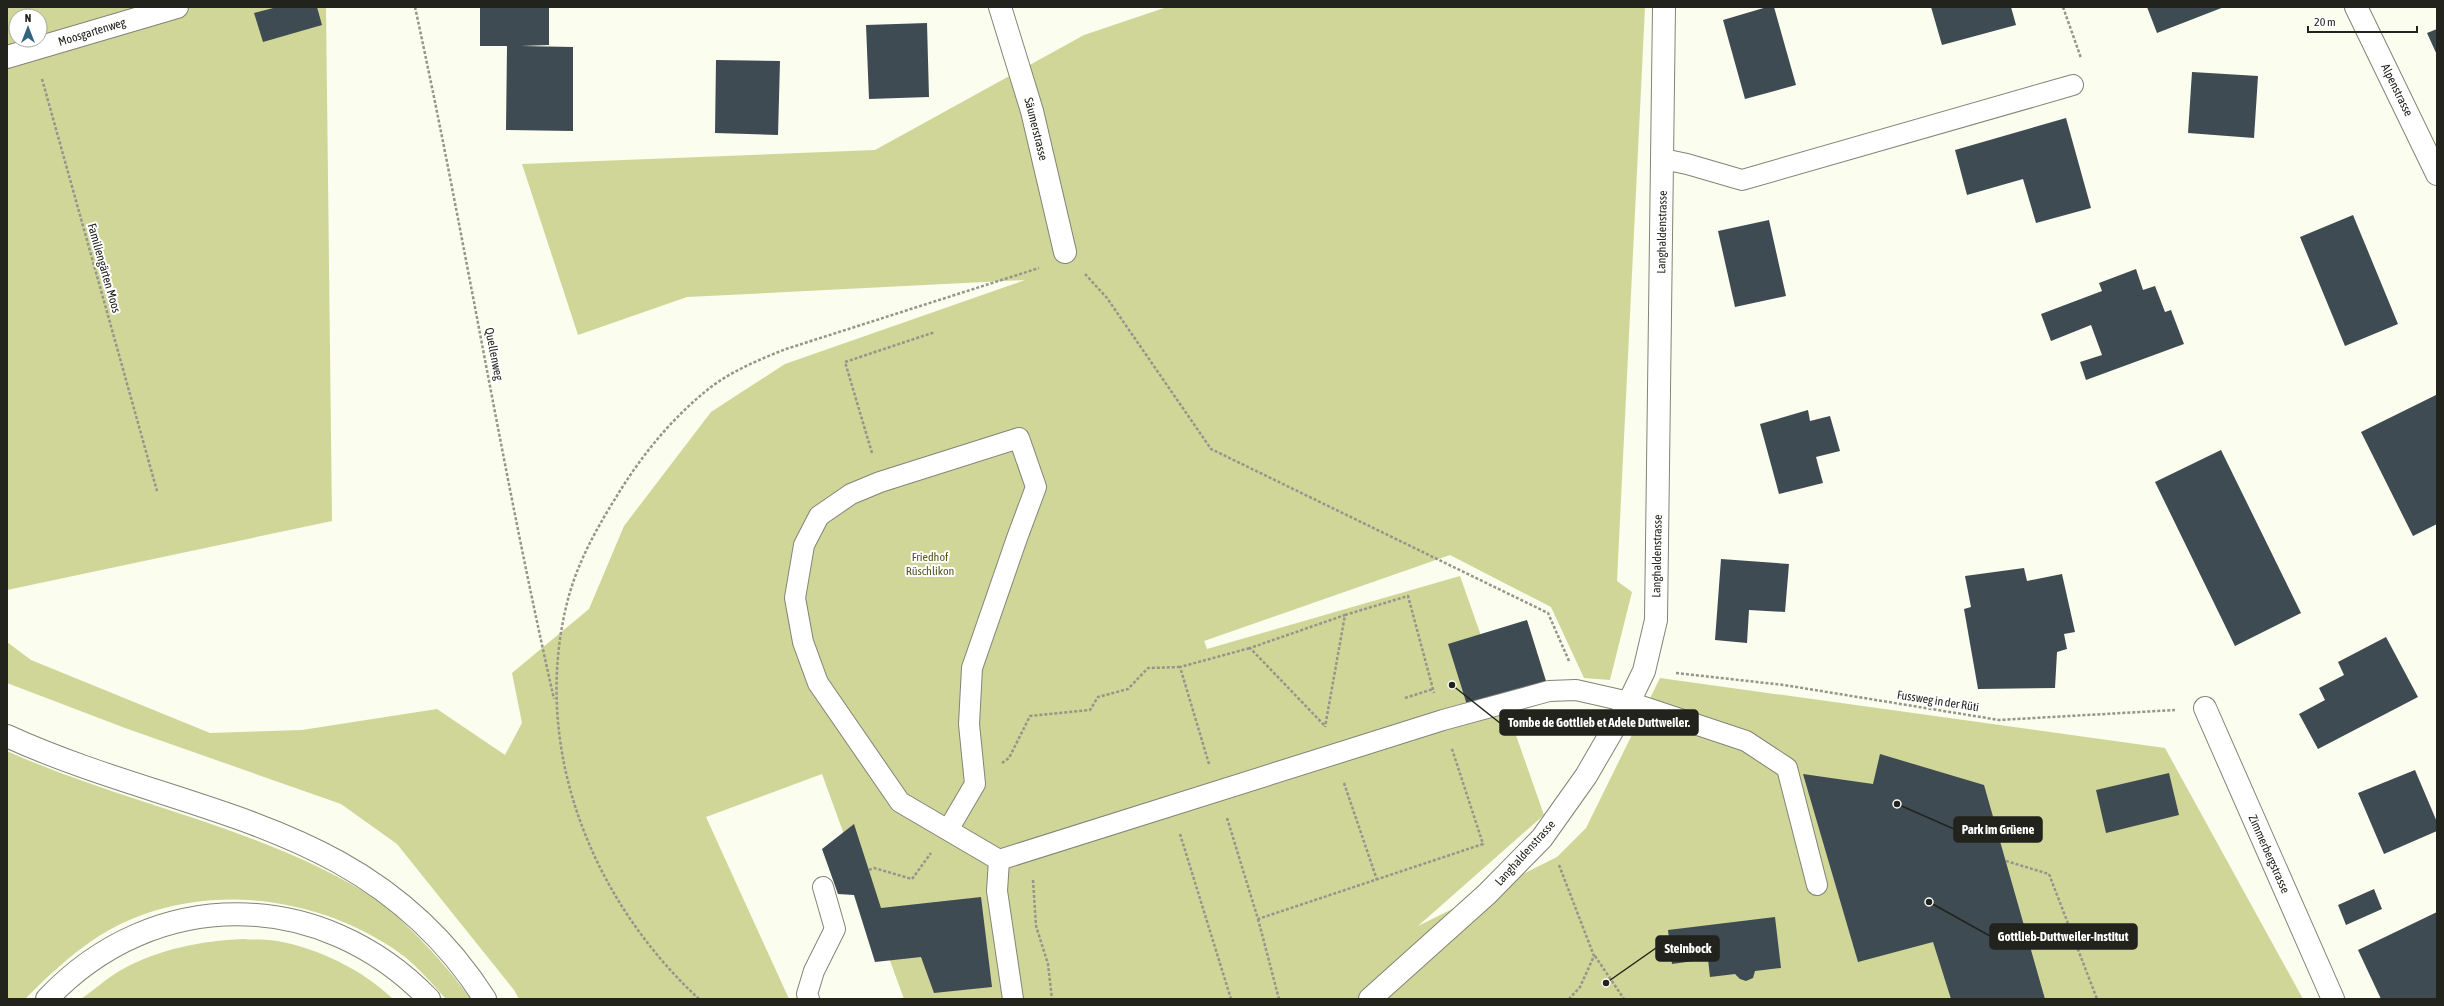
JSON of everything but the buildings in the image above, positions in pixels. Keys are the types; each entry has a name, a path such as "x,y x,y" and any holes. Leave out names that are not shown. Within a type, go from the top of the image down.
{"main road":[{"name":"Moosgartenweg","path":"7,57 177,7"},
{"name":"Säumerstrasse","path":"1000,7 1032,112 1065,252"},
{"name":"Langhaldenstrasse","path":"1370,999 1487,894 1542,838 1586,776 1629,702 1644,671 1656,620 1664,7"},
{"name":"Alpenstrasse","path":"2356,7 2437,174"},
{"name":"Zimmerbergstrasse","path":"2205,708 2332,999"},
{"path":"7,736 117,779 205,806 271,829 326,854 368,878 407,908 440,940 485,999"},
{"path":"46,999 84,965 122,942 175,922 239,913 279,917 300,922 352,940 391,965 429,999"}],"lane":[{"path":"1663,160 1742,180 2073,85"},
{"path":"948,830 975,784 969,724 972,668 1016,538 1036,487 1019,438 880,482 851,494 818,516 804,545 794,598 803,642 818,683 900,802 999,860 1172,807 1443,720 1549,691 1576,690 1629,702 1746,741 1787,768 1817,884"},
{"path":"999,860 997,891 1013,999"},
{"path":"809,999 806,994 814,971 835,929 824,887"}],"path":[{"name":"Quellenweg","path":"415,7 436,101 533,605 555,703"},
{"path":"2063,7 2083,65"},
{"name":"Familiengärten Moos","path":"34,50 157,491"},
{"path":"699,999 656,955 627,916 599,865 576,811 562,757 555,703 558,650 567,602 580,564 597,527 629,476 664,430 706,390 746,366 786,349 1046,266 1065,252 1107,298 1211,449 1548,614 1578,680 1576,690"},
{"path":"880,482 845,362 936,332"},
{"path":"975,784 1009,758 1030,716 1090,710 1098,697 1128,689 1148,668 1180,667 1250,648 1345,615 1408,596 1443,720 1483,844 1258,919"},
{"path":"1324,725 1345,615"},
{"path":"1250,648 1324,725 1377,880"},
{"path":"1180,667 1258,919 1279,999"},
{"name":"Fussweg in der Rüti","path":"1670,672 1784,685 1999,720 2205,708"},
{"path":"1172,807 1231,999"},
{"path":"869,870 874,868 912,879 948,830"},
{"path":"1542,838 1555,853 1594,956 1624,999"},
{"path":"1032,849 1036,926 1048,964 1052,999"},
{"path":"2006,861 2049,874 2097,999"},
{"path":"1569,999 1580,987 1594,956"}],"green space":[{"path":"7,7 326,7 332,521 7,590"},
{"name":"Friedhof Rüschlikon","path":"1167,7 1645,7 1617,581 1632,592 1610,680 1584,678 1551,607 1450,555 1204,641 1207,649 1460,576 1544,815 1418,926 1557,857 1586,828 1660,678 2165,748 2303,999 904,999 822,774 706,817 789,999 519,999 514,990 397,844 341,804 125,728 7,683 7,642 31,660 210,733 302,730 437,709 505,755 522,723 512,673 589,609 624,526 711,412 785,364 1025,280 687,297 578,335 522,164 875,150 1084,35"},
{"path":"7,751 54,771 248,837 295,856 341,879 385,905 393,912 440,960 471,999 446,999 420,971 399,952 358,928 322,914 284,904 246,900 208,901 170,907 133,918 99,936 79,950 25,999 7,999"},
{"path":"243,939 269,940 293,944 324,955 354,970 381,988 393,999 81,999 121,970 165,951 196,944"}],"place":[{"name":"Tombe de Gottlieb et Adele Duttweiler.","path":"1452,685"},
{"name":"Park im Grüene","path":"1897,804"},
{"name":"Gottlieb-Duttweiler-Institut","path":"1929,902"},
{"name":"Steinbock","path":"1606,983"}]}
